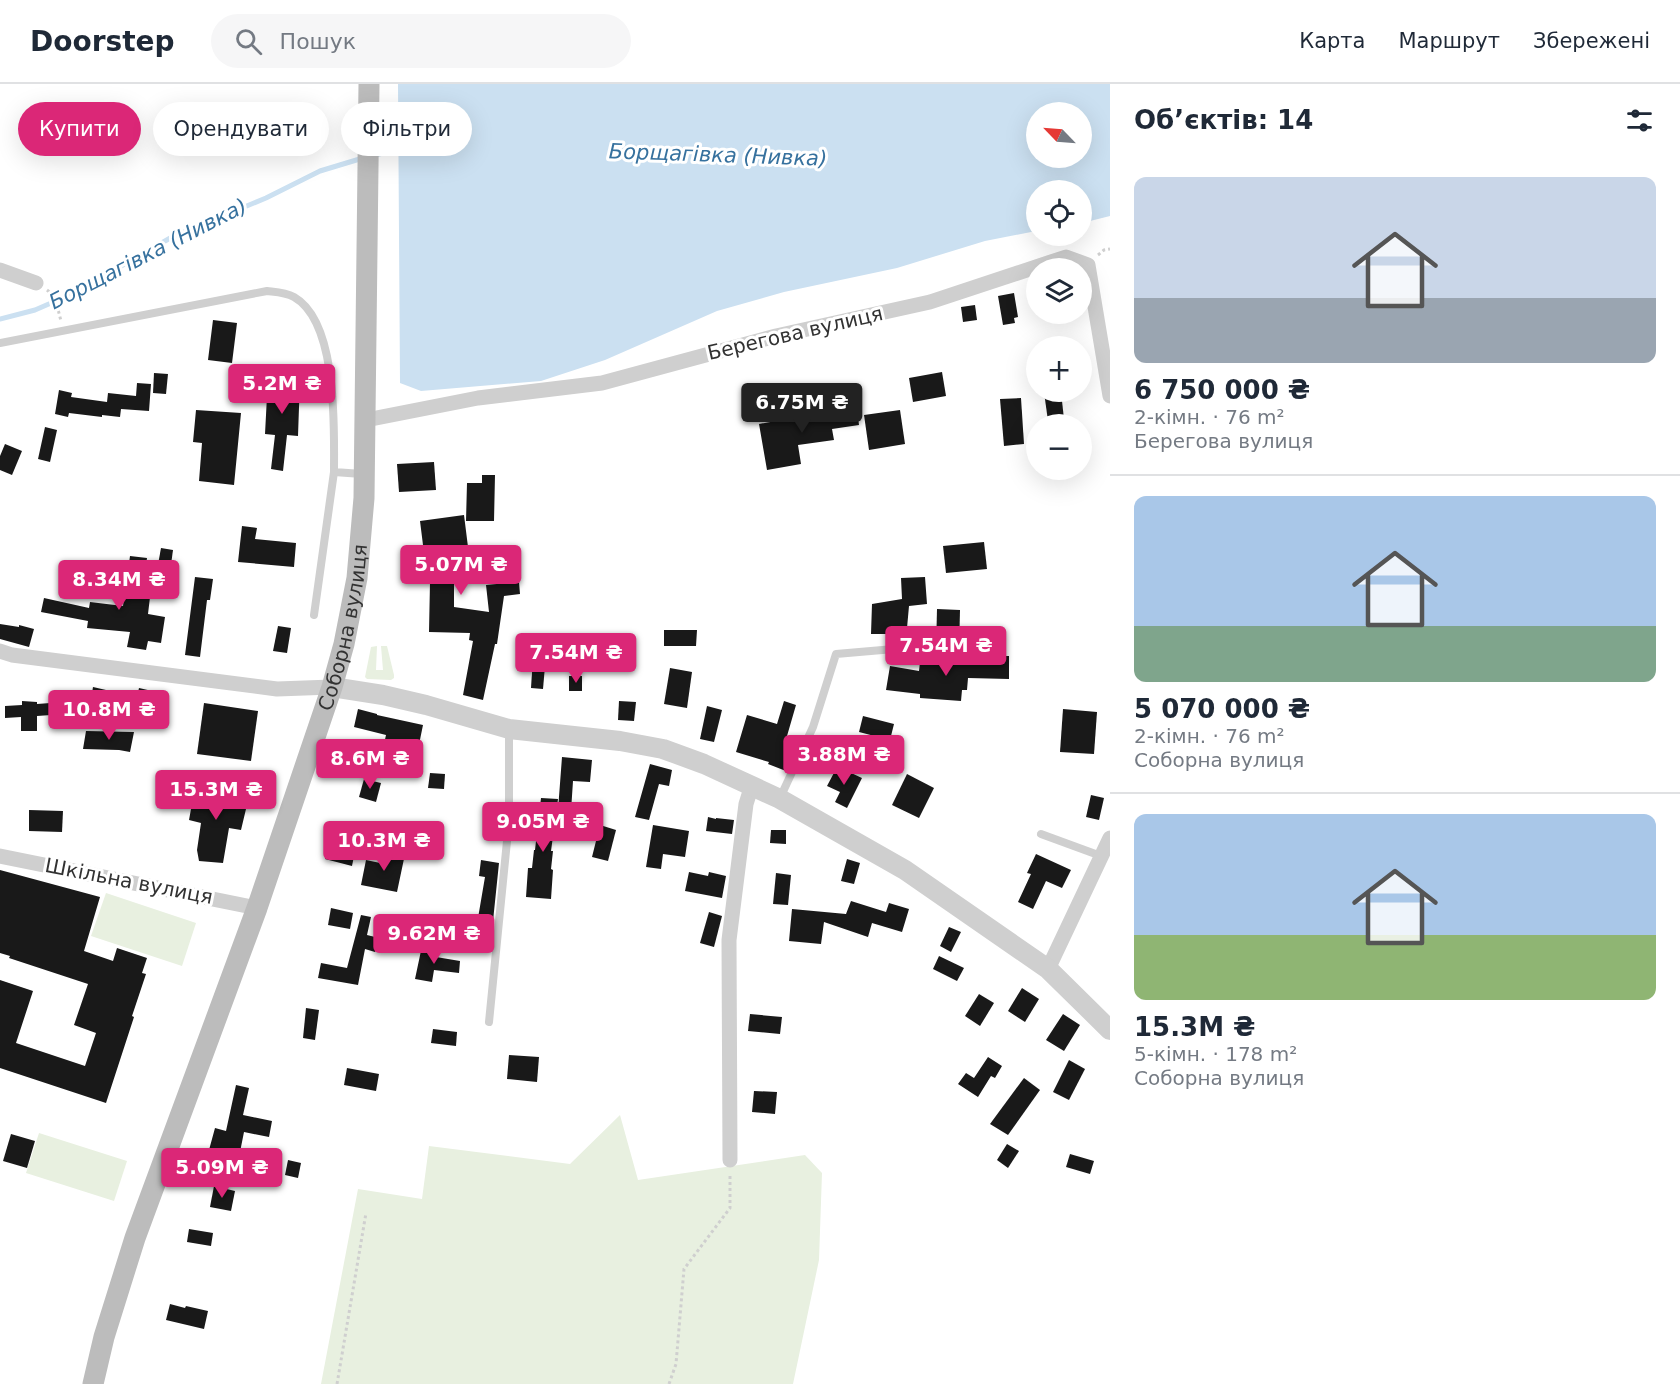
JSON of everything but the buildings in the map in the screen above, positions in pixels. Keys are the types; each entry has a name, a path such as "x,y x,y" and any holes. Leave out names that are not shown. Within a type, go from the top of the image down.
{"main road":[{"name":"Соборна вулиця","path":"93,1384 104,1336 135,1238 257,908 332,687 344,644 357,578 363,519 369,84"}],"street":[{"name":"Берегова вулиця","path":"366,420 477,398 602,383 776,336 930,302 1066,257 1088,265 1110,396"},
{"path":"0,270 36,283"},
{"path":"0,651 12,655 278,689 332,687 426,705 509,729 620,741 663,749 752,785 905,870 1048,969 1110,1030"},
{"path":"730,1160 729,940 746,804 752,785"},
{"path":"1048,969 1110,838"},
{"name":"Шкільна вулиця","path":"0,855 257,908"}],"lane":[{"path":"0,343 267,291 295,297 309,312 320,333 328,362 334,420 334,472 314,615"},
{"path":"334,472 365,474"},
{"path":"780,800 813,728 836,654 894,649 914,656 967,657"},
{"path":"489,1022 509,821 509,729"},
{"path":"1041,834 1101,856"}],"path":[{"path":"50,291 57,307"},
{"path":"669,1384 676,1364 684,1269 730,1208 730,1160"},
{"path":"339,1384 366,1213"}],"green space":[{"path":"377,646 376,670 383,670 381,646 387,646 394,675 391,680 365,677 371,647"},
{"path":"106,893 196,923 182,966 91,936"},
{"path":"620,1115 638,1180 805,1155 822,1173 819,1260 793,1384 321,1384 358,1189 422,1199 429,1146 570,1164"},
{"path":"39,1133 127,1161 114,1201 26,1173"}],"water":[{"path":"398,84 1110,84 1110,216 1092,220 1092,180 1026,180 1026,233 985,241 897,268 784,292 717,311 605,360 541,381 421,391 400,383 398,156 472,156 472,102 398,102"}],"waterway":[{"name":"Борщагівка (Нивка)","path":"0,319 35,310 74,293 172,237 266,198 320,171 363,158"}]}
